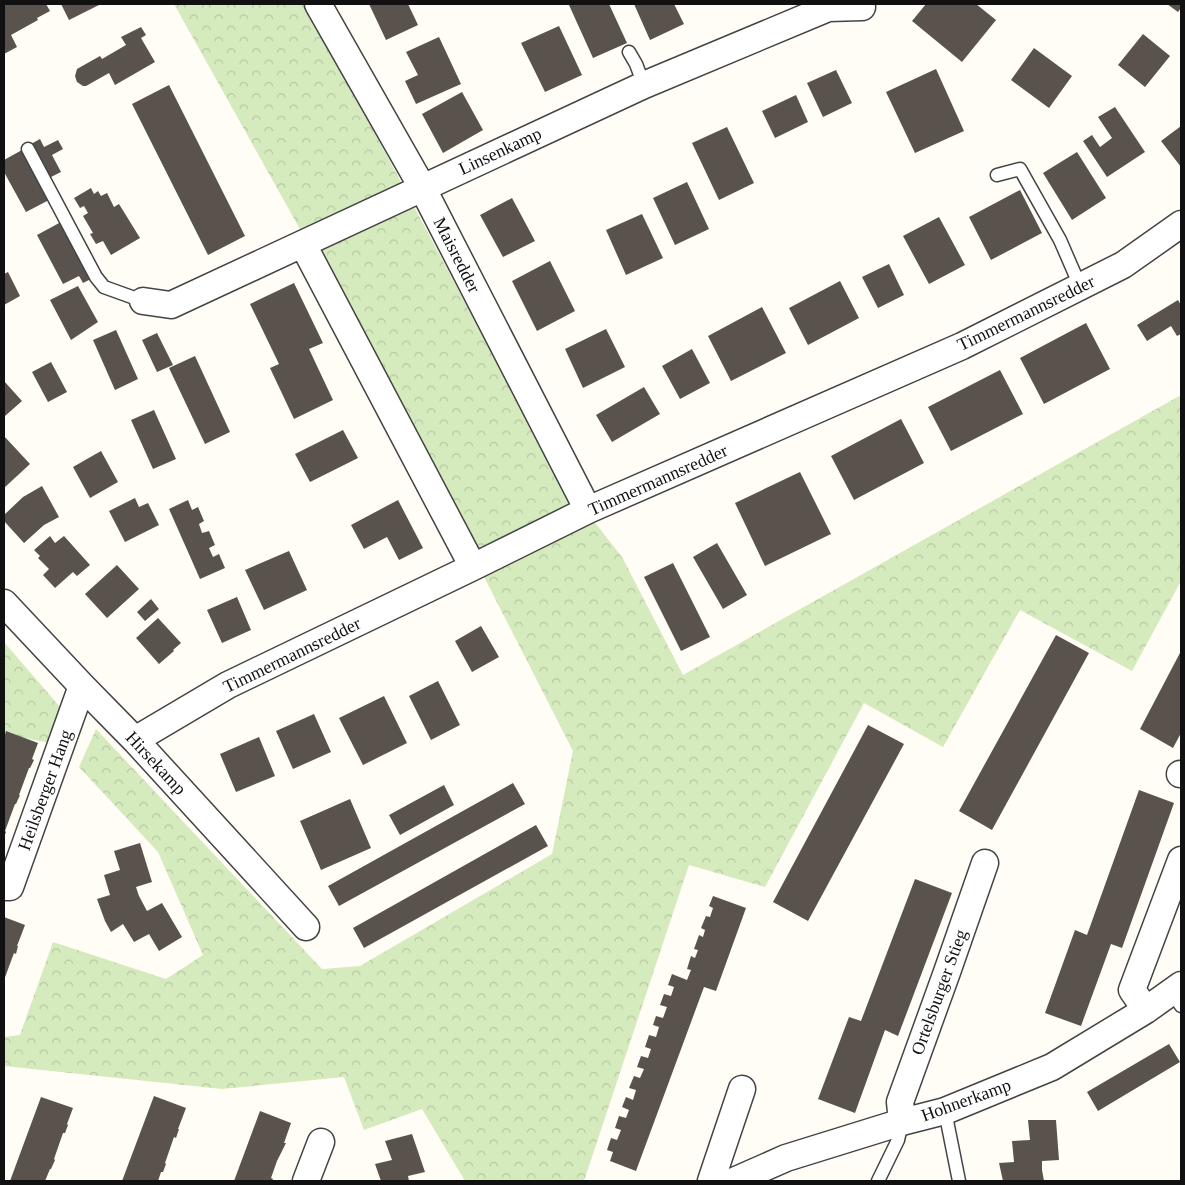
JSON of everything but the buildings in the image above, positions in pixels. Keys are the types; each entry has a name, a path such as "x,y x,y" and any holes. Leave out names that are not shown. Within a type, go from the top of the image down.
{"street":[{"name":"Maisredder","path":"318,4 422,187 588,510"},
{"name":"Linsenkamp","path":"143,301 171,304 644,85 828,8 862,7"},
{"name":"Timmermannsredder","path":"135,740 228,685 588,510 962,346 1122,265 1181,224"},
{"path":"308,254 473,567"},
{"name":"Hirsekamp","path":"4,602 135,740 306,927"},
{"name":"Heilsberger Hang","path":"4,887 10,887 82,686"},
{"path":"1146,1010 1132,990 1181,860"},
{"name":"Ortelsburger Stieg","path":"902,1122 900,1102 985,863"},
{"name":"Hohnerkamp","path":"734,1181 786,1158 902,1122 945,1111 1052,1067 1146,1010 1178,995"},
{"path":"711,1181 742,1089"},
{"path":"306,1181 321,1142"}],"lane":[{"path":"629,52 644,85"},
{"path":"28,149 96,277 104,287 143,301"},
{"path":"997,175 1020,169 1060,240 1080,286"},
{"path":"945,1111 960,1181"},
{"path":"878,1181 898,1140 902,1122"}],"green space":[{"path":"174,4 306,4 556,473 622,557 683,675 1181,395 1181,581 1132,671 1020,610 943,747 864,703 765,887 689,865 584,1181 465,1181 422,1109 364,1130 344,1077 222,1089 4,1066 4,1037 20,1035 53,942 166,979 203,955 158,852 79,767 96,729 322,969 360,966 552,854 573,751 315,246 301,231"},
{"path":"4,642 66,714 55,744 4,734"}]}
